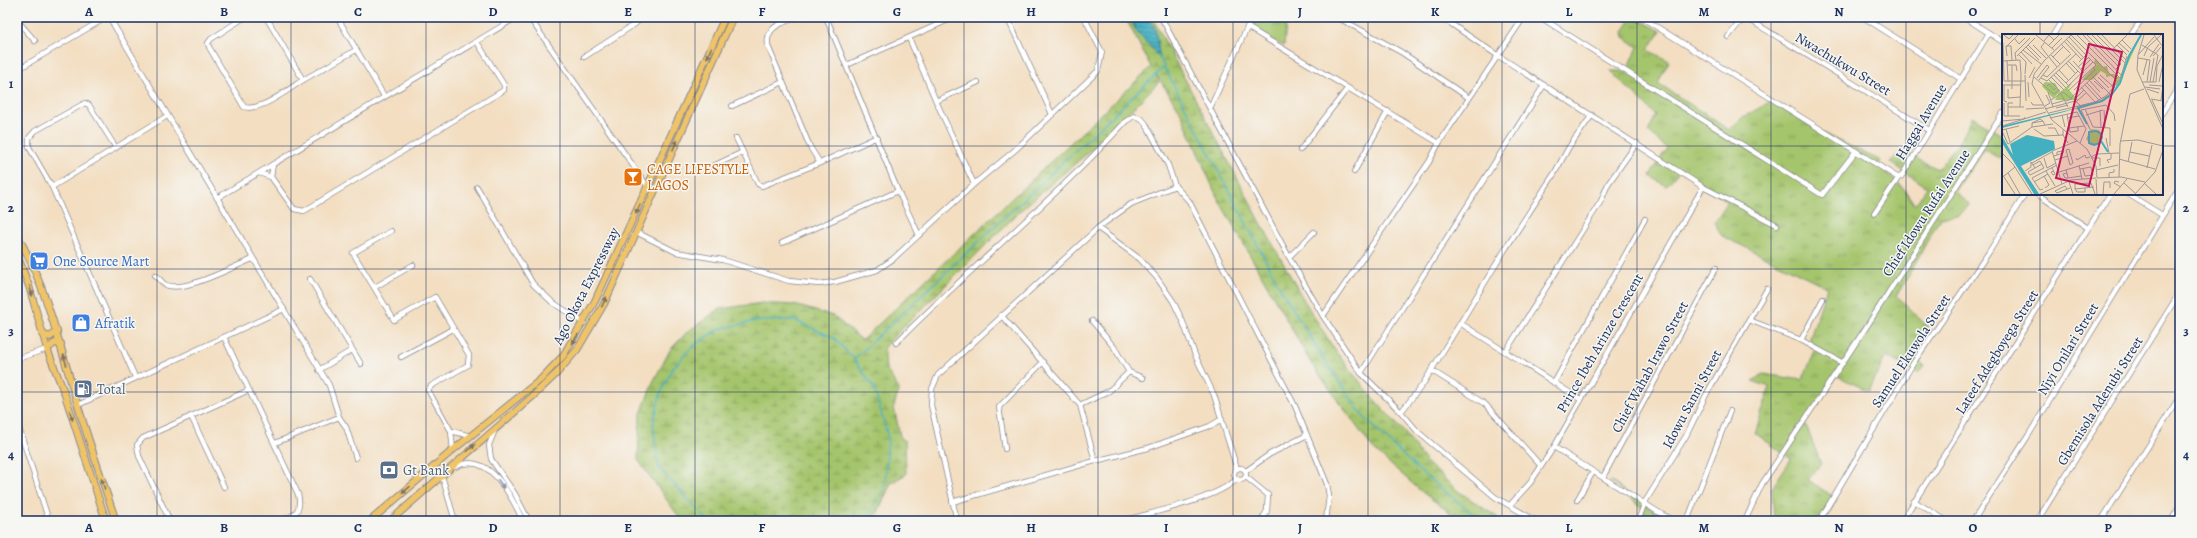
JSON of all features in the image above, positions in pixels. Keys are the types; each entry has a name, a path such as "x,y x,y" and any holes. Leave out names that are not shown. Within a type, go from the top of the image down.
{"main road":[{"name":"Ago Okota Expressway","path":"370,521 453,450 540,380 563,356 584,323 648,187 724,17"},
{"name":"Ago Okota Expressway","path":"390,521 557,373 577,350 594,323 733,17"},
{"path":"17,235 32,266 57,331 78,405 116,521"},
{"path":"17,255 29,286 42,334 64,392 106,521"},
{"path":"42,334 50,337 57,331"},
{"path":"47,349 55,342 61,344"}],"street":[{"path":"17,70 108,17 284,309 332,392 338,417 346,427 356,458"},
{"path":"245,17 211,39 208,43 244,107 251,109 264,104 356,50"},
{"path":"266,17 303,80"},
{"path":"337,17 384,96"},
{"path":"217,198 517,17"},
{"path":"529,17 648,187"},
{"path":"584,57 635,24 643,17"},
{"path":"797,17 772,28 767,38 783,82 810,147 820,163"},
{"path":"826,17 877,137 898,191 919,235"},
{"path":"847,65 955,17"},
{"path":"1007,17 1052,114"},
{"path":"636,232 676,252 722,260 789,281 819,284 835,282 877,270 893,259 974,184 1015,150 1098,71 1102,52 1084,17"},
{"path":"1162,17 1192,78 1210,106 1289,257 1323,316 1362,373 1401,412 1418,432 1495,496 1536,521"},
{"path":"1210,106 1252,17"},
{"path":"1337,17 1401,52 1470,98"},
{"path":"1442,17 1497,55 1637,143 1703,187 1777,225"},
{"path":"1323,316 1429,162 1439,143 1524,17"},
{"path":"1540,17 1822,195 1856,151"},
{"path":"1641,17 1900,177"},
{"path":"1728,38 1744,17"},
{"name":"Nwachukwu Street","path":"1744,17 1929,130"},
{"name":"Haggai Avenue","path":"1863,17 1960,79"},
{"path":"1964,17 2002,41"},
{"path":"2054,34 2064,17"},
{"path":"2132,34 2142,17"},
{"path":"17,20 35,41"},
{"path":"1247,27 1347,89 1388,111 1439,143"},
{"name":"Haggai Avenue","path":"1874,214 1900,177 1988,33"},
{"path":"909,38 974,184"},
{"path":"259,173 271,177 294,209 304,211 501,93 504,90 504,85 477,42"},
{"path":"732,106 783,82"},
{"path":"936,101 978,82"},
{"path":"1362,373 1544,85"},
{"path":"2163,111 2180,85"},
{"path":"1300,150 1347,89"},
{"path":"116,148 89,105 85,104 80,104 35,131 29,138 29,147 52,187 135,377"},
{"path":"1354,172 1388,111"},
{"path":"1401,412 1414,397 1554,174 1569,147 1592,115"},
{"name":"Chief Idowu Rufai Avenue","path":"1745,521 1762,484 1867,326 2002,115"},
{"path":"52,187 167,116"},
{"path":"896,343 975,266 1057,193 1131,117 1134,116 1142,119 1168,165 1175,186 1189,201 1295,406 1327,484 1329,496 1326,521"},
{"path":"736,138 758,184 762,186 820,163 877,137"},
{"path":"1506,351 1601,201 1608,184 1637,143"},
{"path":"711,167 743,152"},
{"path":"271,177 273,164"},
{"path":"958,521 952,502 932,410 932,389 943,370 1001,315 1098,228 1131,204 1175,186"},
{"path":"477,187 533,284 552,302 584,323"},
{"name":"Prince Ibeh Arinze Crescent","path":"1510,505 1530,483 1554,447 1580,399 1626,324 1660,260 1703,187"},
{"name":"Niyi Onilari Street","path":"1973,521 2028,436 2180,187"},
{"path":"782,243 898,191"},
{"name":"Samuel Ekuwola Street","path":"1819,521 1914,362 1989,252 2024,195"},
{"path":"2038,195 2088,228"},
{"name":"Lateef Adegboyega Street","path":"1902,521 2109,195"},
{"path":"2130,195 2162,215"},
{"path":"1554,383 1645,219"},
{"path":"1098,228 1140,259 1166,291 1184,322 1196,356 1214,395 1222,419 1237,469 1234,474 1236,479"},
{"path":"391,231 353,253 394,320 436,297 469,355 470,362 468,364 431,386 428,390 450,431 453,450"},
{"path":"1289,257 1314,232"},
{"path":"155,275 164,284 175,287 190,284 253,259"},
{"path":"375,287 413,265"},
{"name":"Chief Wahab Irawo Street","path":"1603,477 1716,268"},
{"path":"310,279 361,364"},
{"name":"Idowu Sanni Street","path":"1638,521 1645,502 1686,436 1707,393 1767,289"},
{"name":"Gbemisola Adenubi Street","path":"2037,521 2180,292"},
{"path":"1801,340 1823,300"},
{"path":"78,405 135,377 284,309"},
{"path":"1001,315 1080,405 1095,461"},
{"path":"1092,320 1114,348 1129,372 1143,378"},
{"path":"1749,320 1801,340 1842,363"},
{"path":"1460,323 1580,399"},
{"path":"401,357 453,329"},
{"path":"224,337 300,501 298,512 282,521"},
{"path":"17,359 47,349"},
{"path":"319,370 352,350"},
{"path":"1005,450 999,408 1043,362"},
{"path":"1431,370 1485,404 1541,466"},
{"path":"1080,405 1109,391 1129,372"},
{"path":"170,521 139,456 137,444 143,438 249,390"},
{"path":"2101,521 2180,396"},
{"path":"1687,521 1730,411"},
{"path":"191,416 224,487"},
{"path":"274,443 338,417"},
{"path":"952,502 1095,461 1148,448 1210,426 1222,419"},
{"path":"17,422 49,521"},
{"path":"498,425 490,440 490,456 515,494 529,521"},
{"path":"450,431 471,436"},
{"path":"1236,479 1243,480 1246,474 1270,454 1307,435"},
{"path":"1554,447 1593,472 1645,502 1663,515 1677,521"},
{"path":"455,521 444,474 463,463 476,463 487,467 508,495 523,521"},
{"path":"1237,469 1242,468 1246,474 1268,495 1267,511 1261,521"},
{"path":"1578,500 1593,472"},
{"path":"1122,521 1199,499 1229,486 1236,479"},
{"path":"1914,501 1947,521"},
{"path":"2172,521 2180,506"}],"green space":[{"path":"1125,17 1130,17 1136,30 1159,57 1155,29 1148,17 1152,17 1267,234 1305,302 1336,352 1373,398 1405,433 1424,460 1458,491 1503,521 1461,521 1422,492 1373,449 1311,363 1216,195 1180,111 1156,74 1159,82 1091,150 1022,209 884,347 886,369 899,389 894,407 900,436 905,442 906,474 891,483 877,514 871,521 682,521 638,460 640,416 653,382 670,350 686,333 719,309 762,303 794,305 833,316 862,340 1151,67"},
{"path":"1256,17 1278,17 1286,24 1284,46 1253,31"},
{"path":"1633,17 1661,31 1648,50 1669,61 1658,83 1729,130 1743,117 1772,101 1820,132 1879,160 1883,171 1902,186 1915,205 1927,187 1890,162 1901,151 1938,169 1959,142 1972,116 2002,135 2002,154 2000,159 1984,149 1955,192 1970,205 1957,215 1940,218 1897,296 1928,326 1913,356 1925,366 1918,373 1886,356 1869,391 1837,376 1805,423 1821,464 1808,480 1837,499 1824,521 1774,521 1772,488 1791,459 1755,433 1770,387 1752,381 1764,374 1802,380 1815,352 1809,341 1827,287 1722,236 1714,222 1728,202 1681,169 1666,186 1650,176 1667,148 1648,132 1656,115 1610,71 1627,71 1638,47 1624,37 1623,31"},
{"path":"1610,481 1669,521 1647,521 1641,507"}],"water":[{"path":"1130,17 1148,17 1155,29 1160,58 1136,30"}],"waterway":[{"path":"1158,55 1278,284 1324,359 1362,415 1416,468 1482,521"},
{"path":"854,359 1164,67"},
{"path":"708,521 659,468 653,426 660,395 672,369 693,346 719,329 756,321 794,320 834,338 854,359 874,388 888,437 885,486 870,513 862,521"}],"place":[{"name":"CAGE LIFESTYLE LAGOS","path":"633,177"},
{"name":"One Source Mart","path":"39,261"},
{"name":"Afratik","path":"81,323"},
{"name":"Total","path":"83,389"},
{"name":"Gt Bank","path":"389,470"}]}
